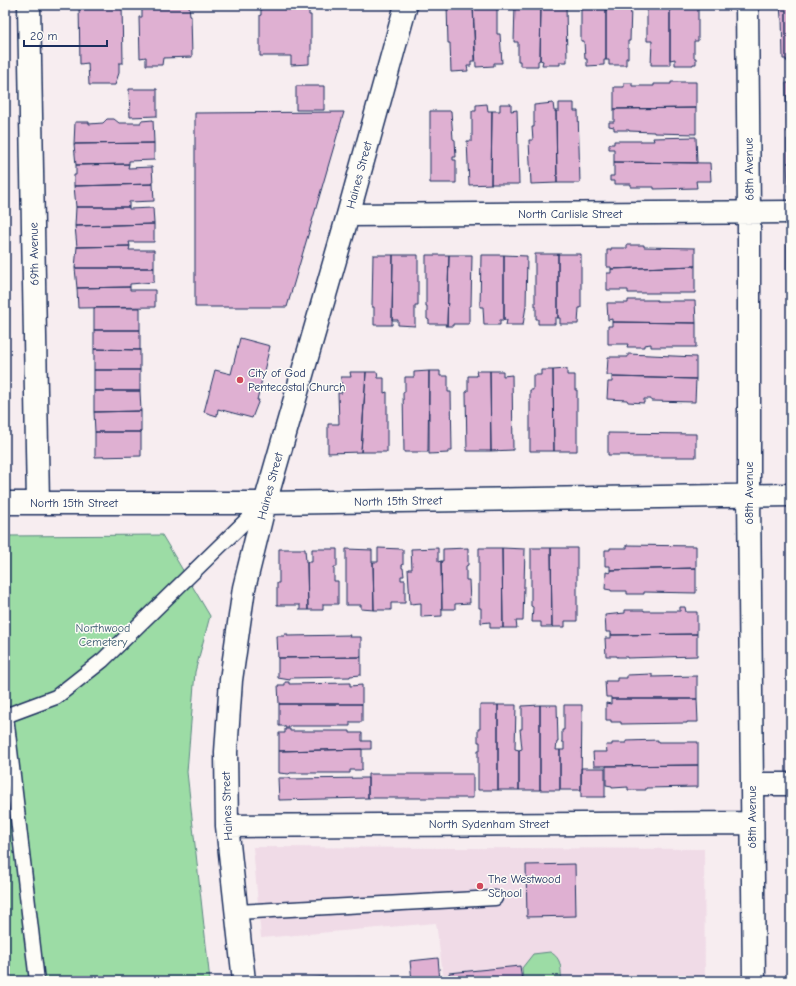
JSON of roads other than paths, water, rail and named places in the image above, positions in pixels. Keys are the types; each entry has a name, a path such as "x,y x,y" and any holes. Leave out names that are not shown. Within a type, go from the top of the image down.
{"street":[{"name":"69th Avenue","path":"29,5 38,503"},
{"name":"Haines Street","path":"244,981 227,826 226,752 231,680 244,588 265,503 348,215 406,5"},
{"name":"68th Avenue","path":"747,5 749,496 754,981"},
{"name":"North Carlisle Street","path":"348,215 791,212"},
{"name":"North 15th Street","path":"5,503 265,503 791,495"},
{"path":"752,784 791,784"},
{"name":"North Sydenham Street","path":"227,826 752,823"}],"lane":[{"path":"37,981 6,716 56,697 103,660 265,503"},
{"path":"236,912 495,898"}],"place":[{"name":"City of God Pentecostal Church","path":"240,380"},
{"name":"The Westwood School","path":"480,886"}],"park label":[{"name":"Northwood Cemetery","path":"103,635"}]}
